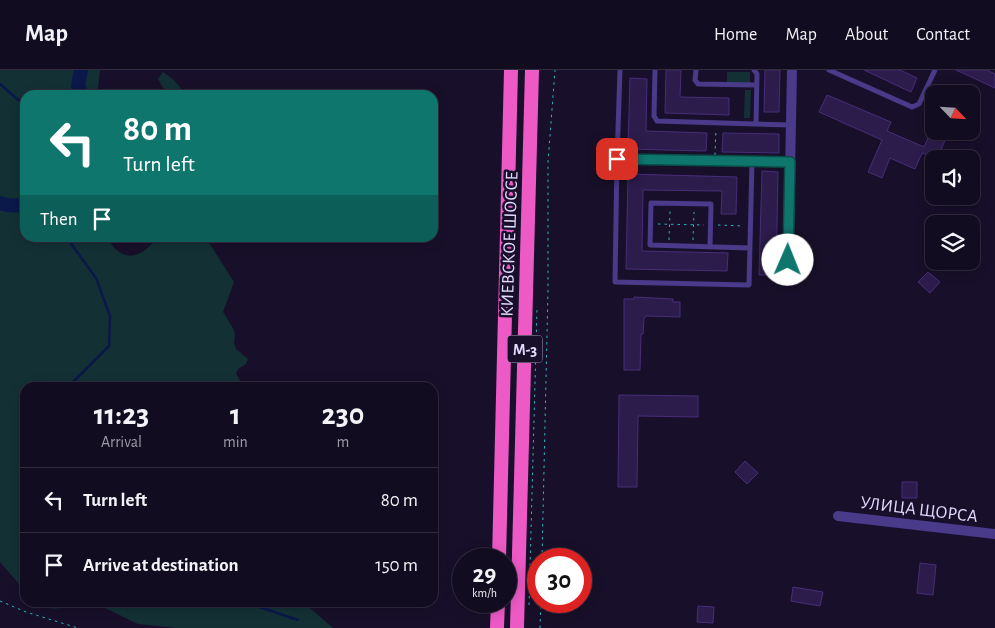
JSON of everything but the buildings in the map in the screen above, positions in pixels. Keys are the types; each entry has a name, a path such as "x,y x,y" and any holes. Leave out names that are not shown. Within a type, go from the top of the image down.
{"highway":[{"name":"КИЕВСКОЕ ШОССЕ","path":"499,548 512,70"},
{"name":"КИЕВСКОЕ ШОССЕ","path":"517,628 532,70"},
{"path":"497,628 498,613"}],"street":[{"path":"788,279 792,70"},
{"name":"УЛИЦА ЩОРСА","path":"838,516 995,534"}],"lane":[{"path":"620,70 614,282 749,285 752,162"},
{"path":"655,70 654,116 657,121 791,125"},
{"path":"696,70 695,80 698,84 757,85"},
{"path":"754,70 757,72 756,124"},
{"path":"828,70 912,107 919,104 934,70"},
{"path":"617,159 790,162"},
{"path":"710,247 711,204 651,202 650,246 750,248"}],"path":[{"path":"542,548 548,290 548,162 556,70"},
{"path":"715,161 716,123"},
{"path":"669,246 670,203"},
{"path":"693,246 694,203"},
{"path":"650,224 750,226"},
{"path":"531,548 537,308"},
{"path":"0,600 26,612 78,628"},
{"path":"540,628 541,613"}],"green space":[{"path":"0,70 100,70 98,90 20,90 20,242 110,242 119,252 131,256 144,251 154,242 209,242 234,282 223,312 234,330 236,349 248,359 245,365 239,368 236,373 240,382 20,382 20,585 0,562"},
{"path":"163,72 175,81 182,90 164,90 158,79"},
{"path":"727,72 750,72 750,83 727,82"},
{"path":"745,90 751,90 750,118 744,118"},
{"path":"47,607 64,607 55,609"},
{"path":"103,607 309,607 333,628 177,628 138,624"}],"waterway":[{"path":"80,90 78,86 81,70"},
{"path":"0,84 20,102"},
{"path":"0,203 20,206"},
{"path":"70,242 96,278 110,316 109,346 73,382"},
{"path":"260,607 298,620"}],"route":[{"path":"617,159 790,162 788,260"}]}
